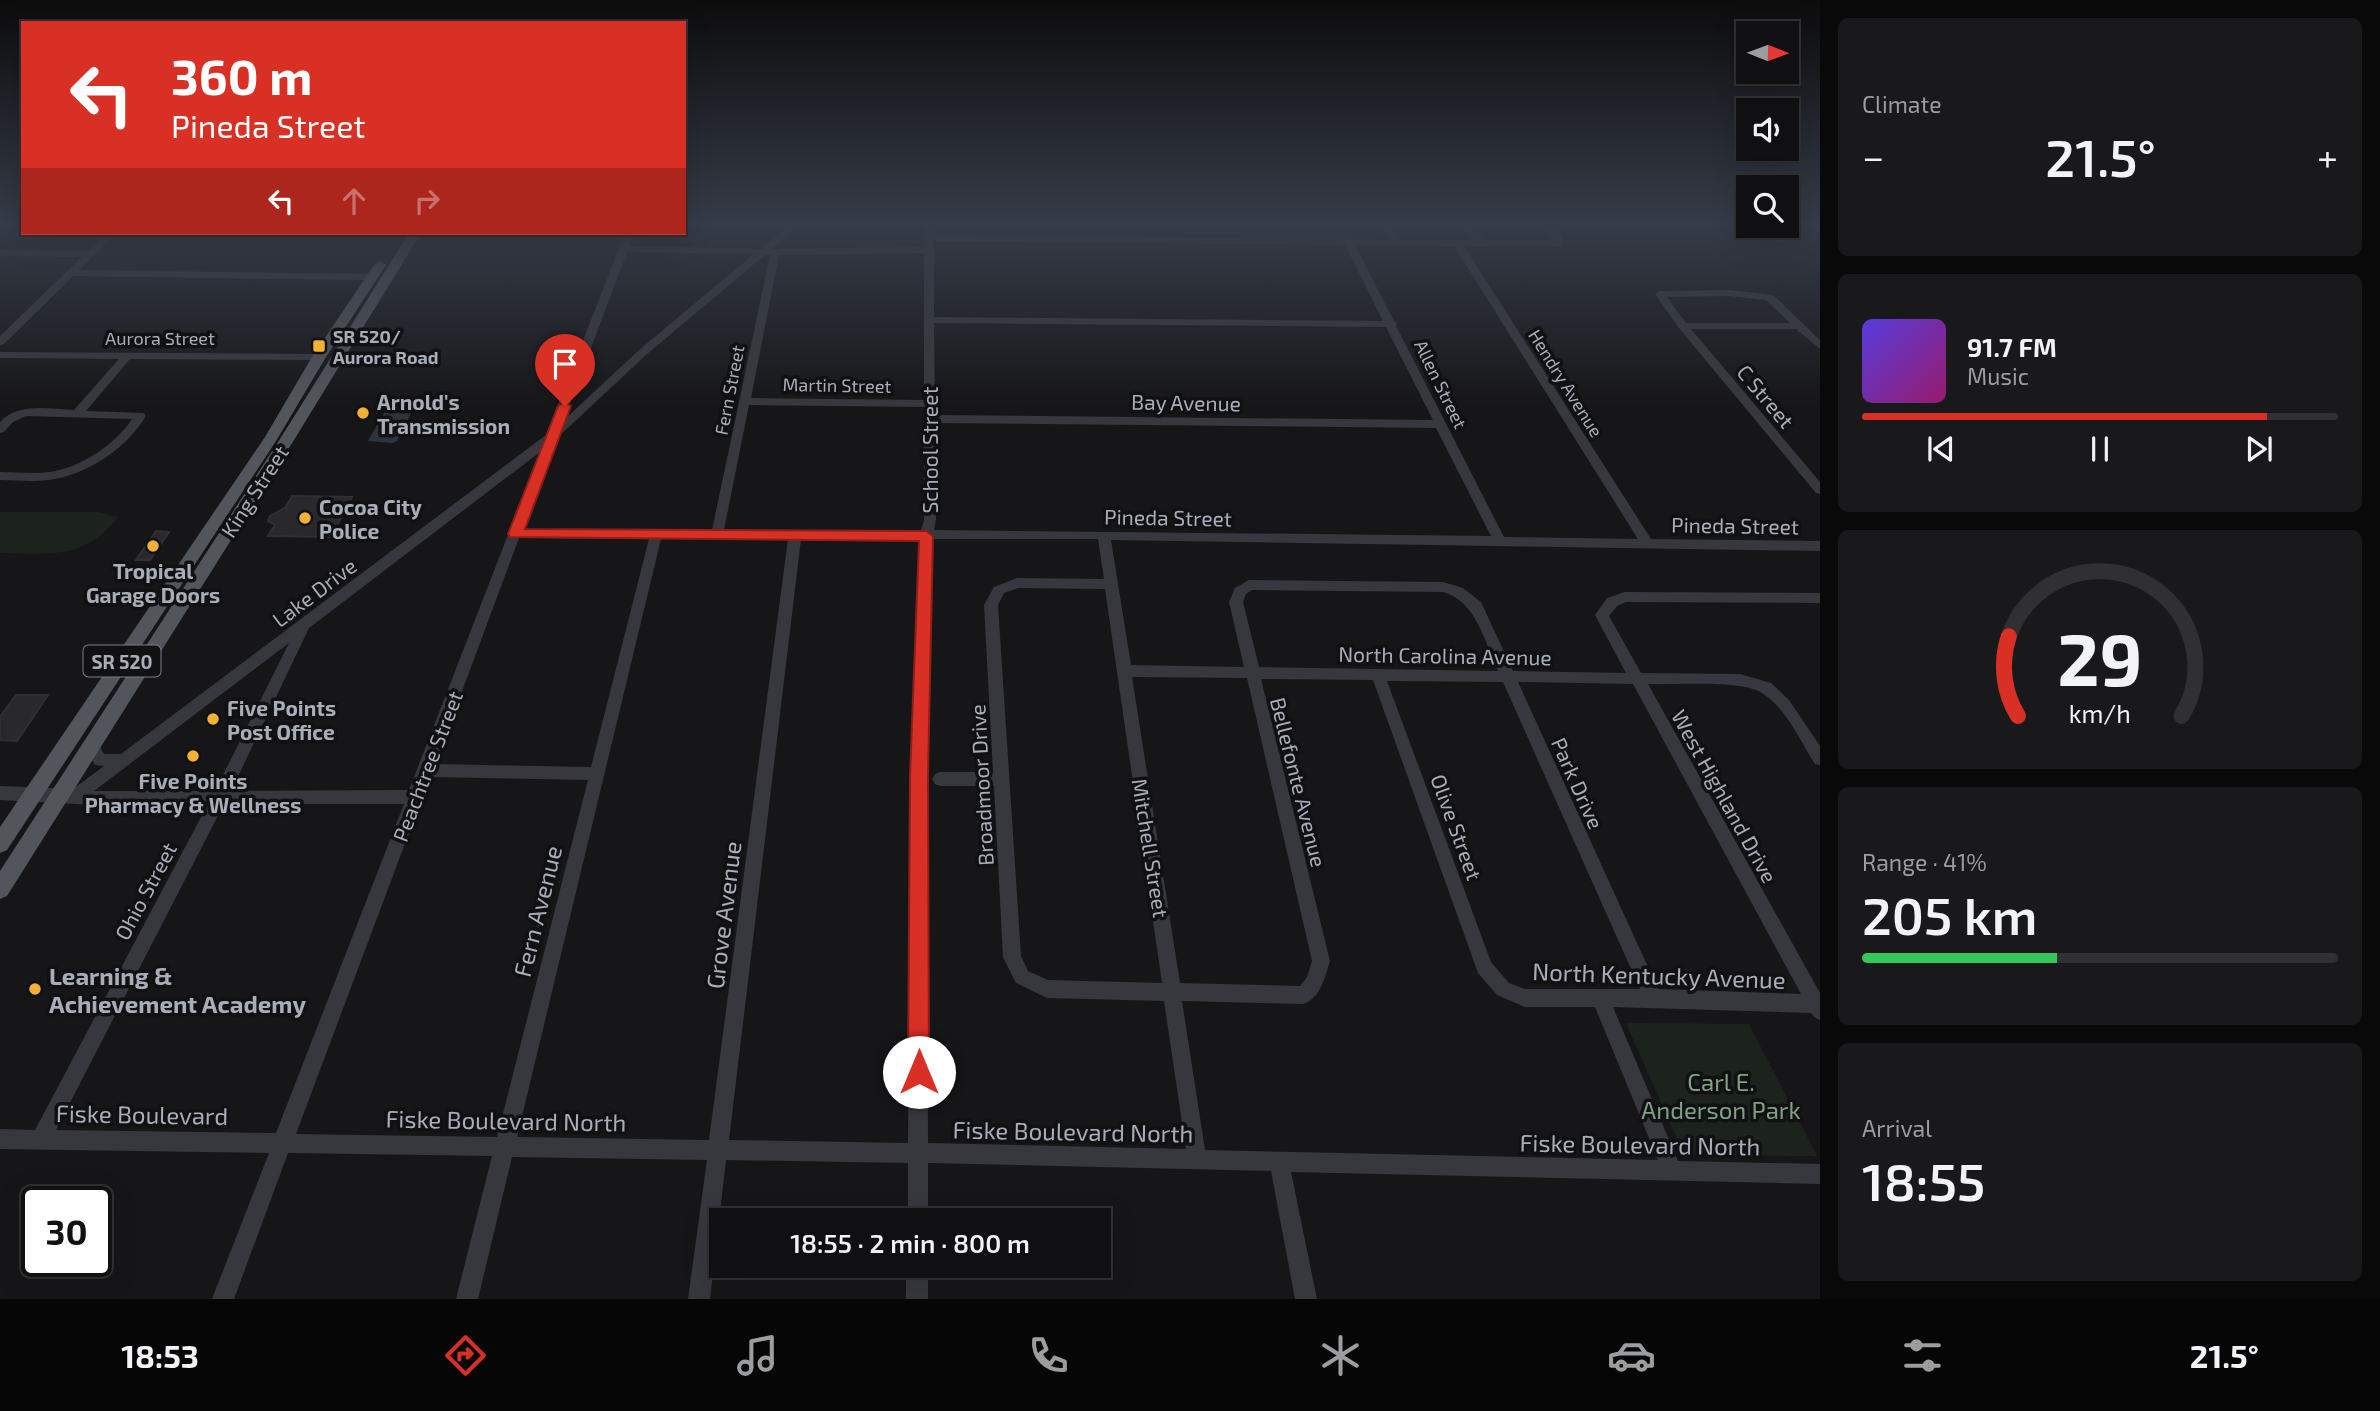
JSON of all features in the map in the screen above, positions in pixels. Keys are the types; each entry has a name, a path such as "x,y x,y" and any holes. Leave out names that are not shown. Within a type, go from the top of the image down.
{"main road":[{"name":"King Street","path":"0,844 284,416 319,357 372,286"},
{"name":"King Street","path":"0,889 69,795 92,745 269,468 373,286"},
{"path":"310,399 308,394 324,364 319,357"},
{"path":"269,468 268,453 288,421 284,416"}],"street":[{"path":"0,342 58,286"},
{"name":"Peachtree Street","path":"223,1299 554,436 609,286"},
{"name":"Lake Drive","path":"69,795 124,760 554,436 643,352 728,286"},
{"name":"Fern Street","path":"717,535 745,401 762,286"},
{"name":"School Street","path":"918,1208 919,776 926,536 930,520 929,286"},
{"name":"Allen Street","path":"1372,286 1500,542"},
{"name":"Hendry Avenue","path":"1484,286 1647,543"},
{"name":"C Street","path":"1801,326 1769,297 1730,293 1660,294 1683,326 1820,490"},
{"path":"929,320 1392,324"},
{"path":"1683,326 1801,326 1820,346"},
{"name":"Aurora Street","path":"0,355 319,357"},
{"path":"78,413 127,356"},
{"name":"Martin Street","path":"745,401 930,411"},
{"path":"565,406 571,411 582,409"},
{"name":"Bay Avenue","path":"930,411 1441,424"},
{"path":"0,429 9,419 24,412 140,416 123,440 69,471 51,476 0,475"},
{"path":"507,472 521,468 539,473"},
{"name":"Pineda Street","path":"516,534 1104,535 1820,545"},
{"name":"Fern Avenue","path":"467,1299 656,535"},
{"name":"Mitchell Street","path":"1104,535 1197,1160"},
{"name":"Grove Avenue","path":"699,1299 795,536"},
{"name":"Broadmoor Drive","path":"1111,584 1017,583 999,590 991,605 1012,957 1022,977 1046,989 1173,994"},
{"name":"Bellefonte Avenue","path":"1173,994 1304,995 1314,982 1321,961 1251,674 1236,602 1240,591 1249,585 1443,587 1458,591"},
{"name":"Park Drive","path":"1458,591 1476,606 1653,998"},
{"name":"West Highland Drive","path":"1818,1008 1602,615 1612,601 1625,597 1820,598"},
{"name":"Ohio Street","path":"41,1138 221,795 304,626"},
{"name":"North Carolina Avenue","path":"1124,671 1740,680 1766,687 1784,704 1820,759"},
{"name":"Olive Street","path":"1378,676 1484,967 1503,989"},
{"path":"92,745 100,760 124,760 112,783 116,788 140,797"},
{"path":"425,770 596,774"},
{"path":"940,779 1002,779"},
{"path":"0,793 140,797 416,797"},
{"name":"North Kentucky Avenue","path":"1503,989 1525,998 1653,998 1818,1008"},
{"path":"1600,999 1672,1171"},
{"name":"Fiske Boulevard","path":"0,1139 284,1144"},
{"name":"Fiske Boulevard North","path":"284,1144 919,1153 1820,1174"},
{"path":"1279,1162 1306,1299"},
{"path":"917,1278 917,1299"}],"green space":[{"path":"0,512 98,512 118,517 93,541 79,548 50,553 0,553"},
{"name":"Carl E. Anderson Park","path":"1626,1023 1749,1024 1817,1156 1684,1155"}],"shaded area":[{"path":"413,402 414,407 397,441 368,441 388,406 393,403"}],"building":[{"name":"Cocoa City Police","path":"292,496 352,497 331,537 268,536 275,525 268,521 270,516 285,508"},
{"name":"Tropical Garage Doors","path":"156,531 169,532 150,560 136,560"},
{"path":"16,695 48,695 17,741 0,740 0,717"}],"place":[{"name":"SR 520/ Aurora Road","path":"319,346"},
{"name":"Arnold's Transmission","path":"363,413"},
{"name":"Cocoa City Police","path":"305,518"},
{"name":"Tropical Garage Doors","path":"153,546"},
{"name":"Five Points Post Office","path":"213,719"},
{"name":"Five Points Pharmacy & Wellness","path":"193,756"},
{"name":"Learning & Achievement Academy","path":"35,989"}],"route":[{"path":"565,406 516,534 926,536 919,776 919,1072"}]}
